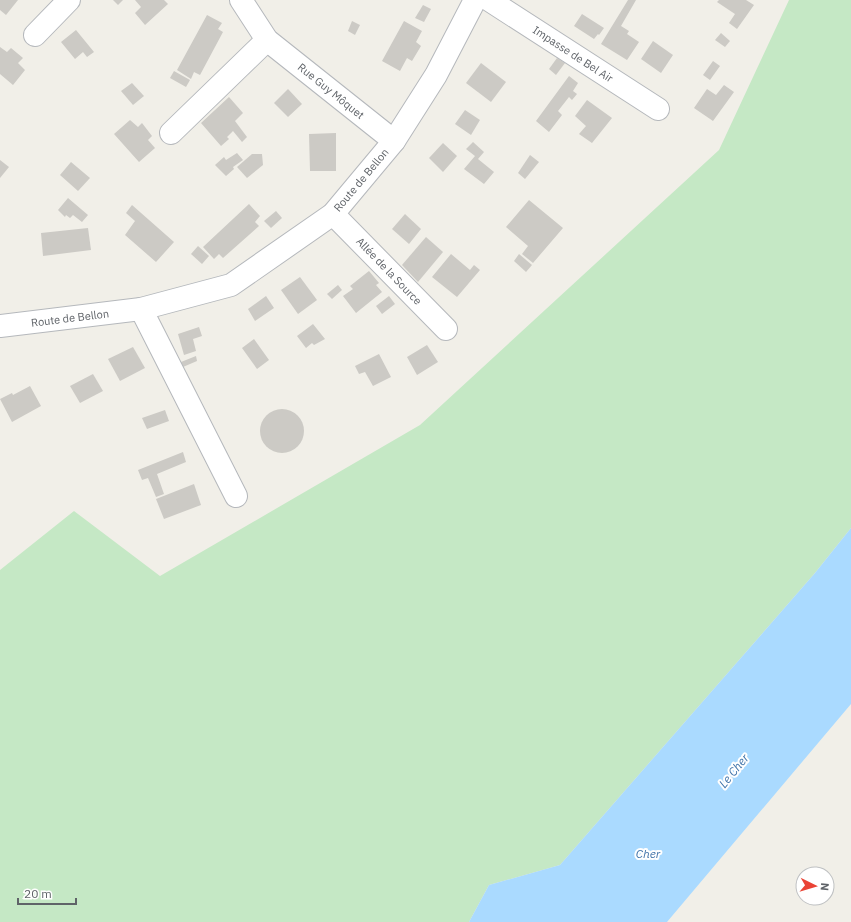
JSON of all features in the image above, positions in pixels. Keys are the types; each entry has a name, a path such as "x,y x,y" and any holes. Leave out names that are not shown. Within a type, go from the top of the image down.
{"street":[{"path":"35,35 69,0"},
{"name":"Rue Guy Môquet","path":"241,0 267,40 394,141"},
{"name":"Route de Bellon","path":"0,326 141,309 231,285 333,214 394,141 436,75 475,0"},
{"name":"Impasse de Bel Air","path":"489,0 658,109"},
{"path":"171,133 267,40"},
{"name":"Allée de la Source","path":"333,214 446,329"},
{"path":"141,309 236,496"}],"green space":[{"path":"789,0 851,0 851,528 815,573 560,865 489,885 469,922 0,922 0,570 74,511 160,576 420,425 719,150"}],"water":[{"name":"Cher","path":"851,528 851,704 667,922 469,922 489,885 560,865 815,573"}],"building":[{"path":"0,0 18,0 6,15 0,10"},
{"path":"113,0 123,0 118,5"},
{"path":"135,0 164,0 168,4 145,25 135,13 141,7"},
{"path":"628,0 636,0 621,26 629,31 627,34 639,42 627,60 601,44"},
{"path":"719,0 746,0 754,5 737,29 729,23 735,14 717,2"},
{"path":"423,5 431,9 424,22 415,18"},
{"path":"582,14 604,28 594,39 574,26"},
{"path":"207,15 222,23 218,29 223,32 200,75 194,72 191,79 177,70"},
{"path":"352,21 360,25 355,35 348,31"},
{"path":"404,21 422,31 416,42 421,46 412,61 407,58 400,71 382,61"},
{"path":"76,30 94,52 87,57 83,52 75,59 61,42"},
{"path":"721,33 730,41 725,47 715,40"},
{"path":"653,41 673,55 661,73 641,59"},
{"path":"0,47 7,52 11,48 23,58 18,63 25,70 13,85 0,74"},
{"path":"557,58 565,63 556,75 549,69"},
{"path":"713,61 720,66 710,80 703,75"},
{"path":"481,63 506,82 491,102 466,83"},
{"path":"174,71 190,80 186,87 170,78"},
{"path":"569,76 578,83 573,91 577,94 572,100 569,97 558,111 562,115 549,132 536,121"},
{"path":"132,83 144,96 133,105 121,91"},
{"path":"724,85 734,92 713,121 694,108 707,89 716,95"},
{"path":"288,89 302,104 288,117 274,103"},
{"path":"229,97 243,113 235,121 247,137 242,142 233,131 227,137 229,139 221,146 201,123"},
{"path":"587,100 612,118 592,143 579,134 586,126 575,116"},
{"path":"465,110 480,120 471,135 455,124"},
{"path":"130,120 138,127 142,123 152,136 148,140 155,148 139,162 114,134"},
{"path":"336,133 336,171 310,171 309,134"},
{"path":"473,142 484,152 478,159 494,172 484,184 464,169 475,156 466,149"},
{"path":"443,143 457,156 443,172 429,158"},
{"path":"237,153 243,160 233,167 234,169 226,176 215,165 224,157 226,160"},
{"path":"252,154 262,154 263,165 247,178 237,167"},
{"path":"530,155 539,162 525,179 518,173"},
{"path":"0,160 9,167 0,178"},
{"path":"71,162 90,178 78,191 60,175"},
{"path":"68,198 88,215 82,222 73,215 70,218 66,215 65,217 58,210"},
{"path":"529,200 563,228 533,263 522,254 528,246 506,227"},
{"path":"249,204 260,216 255,222 259,226 223,258 219,254 214,259 203,247"},
{"path":"132,205 174,242 156,262 125,235 135,221 126,213"},
{"path":"276,211 282,218 271,228 264,221"},
{"path":"405,214 421,229 409,244 392,229"},
{"path":"88,228 91,250 43,256 41,233"},
{"path":"426,237 443,252 418,282 402,265"},
{"path":"198,246 209,256 202,264 191,254"},
{"path":"451,254 470,270 474,265 480,270 457,297 432,277"},
{"path":"519,254 532,265 526,272 514,261"},
{"path":"369,271 379,283 376,285 382,292 356,313 343,296 353,289 350,286"},
{"path":"300,277 317,300 298,314 281,290"},
{"path":"338,285 342,290 332,299 327,294"},
{"path":"266,296 274,308 255,321 248,309"},
{"path":"389,296 395,304 382,314 376,306"},
{"path":"313,324 325,339 314,345 312,343 306,348 297,336"},
{"path":"199,327 202,336 193,339 196,351 184,355 178,334"},
{"path":"254,339 269,360 257,369 242,348"},
{"path":"427,345 438,362 417,375 407,357"},
{"path":"133,347 145,368 120,381 108,359"},
{"path":"379,354 391,377 373,386 365,372 359,374 355,366"},
{"path":"196,356 197,361 183,367 181,362"},
{"path":"93,374 103,391 80,403 70,386"},
{"path":"30,386 41,406 12,422 0,399 12,393 13,395"},
{"path":"278,409 286,409 298,415 304,427 304,435 298,447 286,453 278,453 266,447 260,435 260,427 266,415"},
{"path":"165,410 169,421 147,429 142,418"},
{"path":"183,452 186,462 157,474 164,494 156,497 148,478 142,480 138,470"},
{"path":"194,484 201,505 164,519 156,499"}],"water label":[{"name":"Le Cher","path":"734,771"}]}
